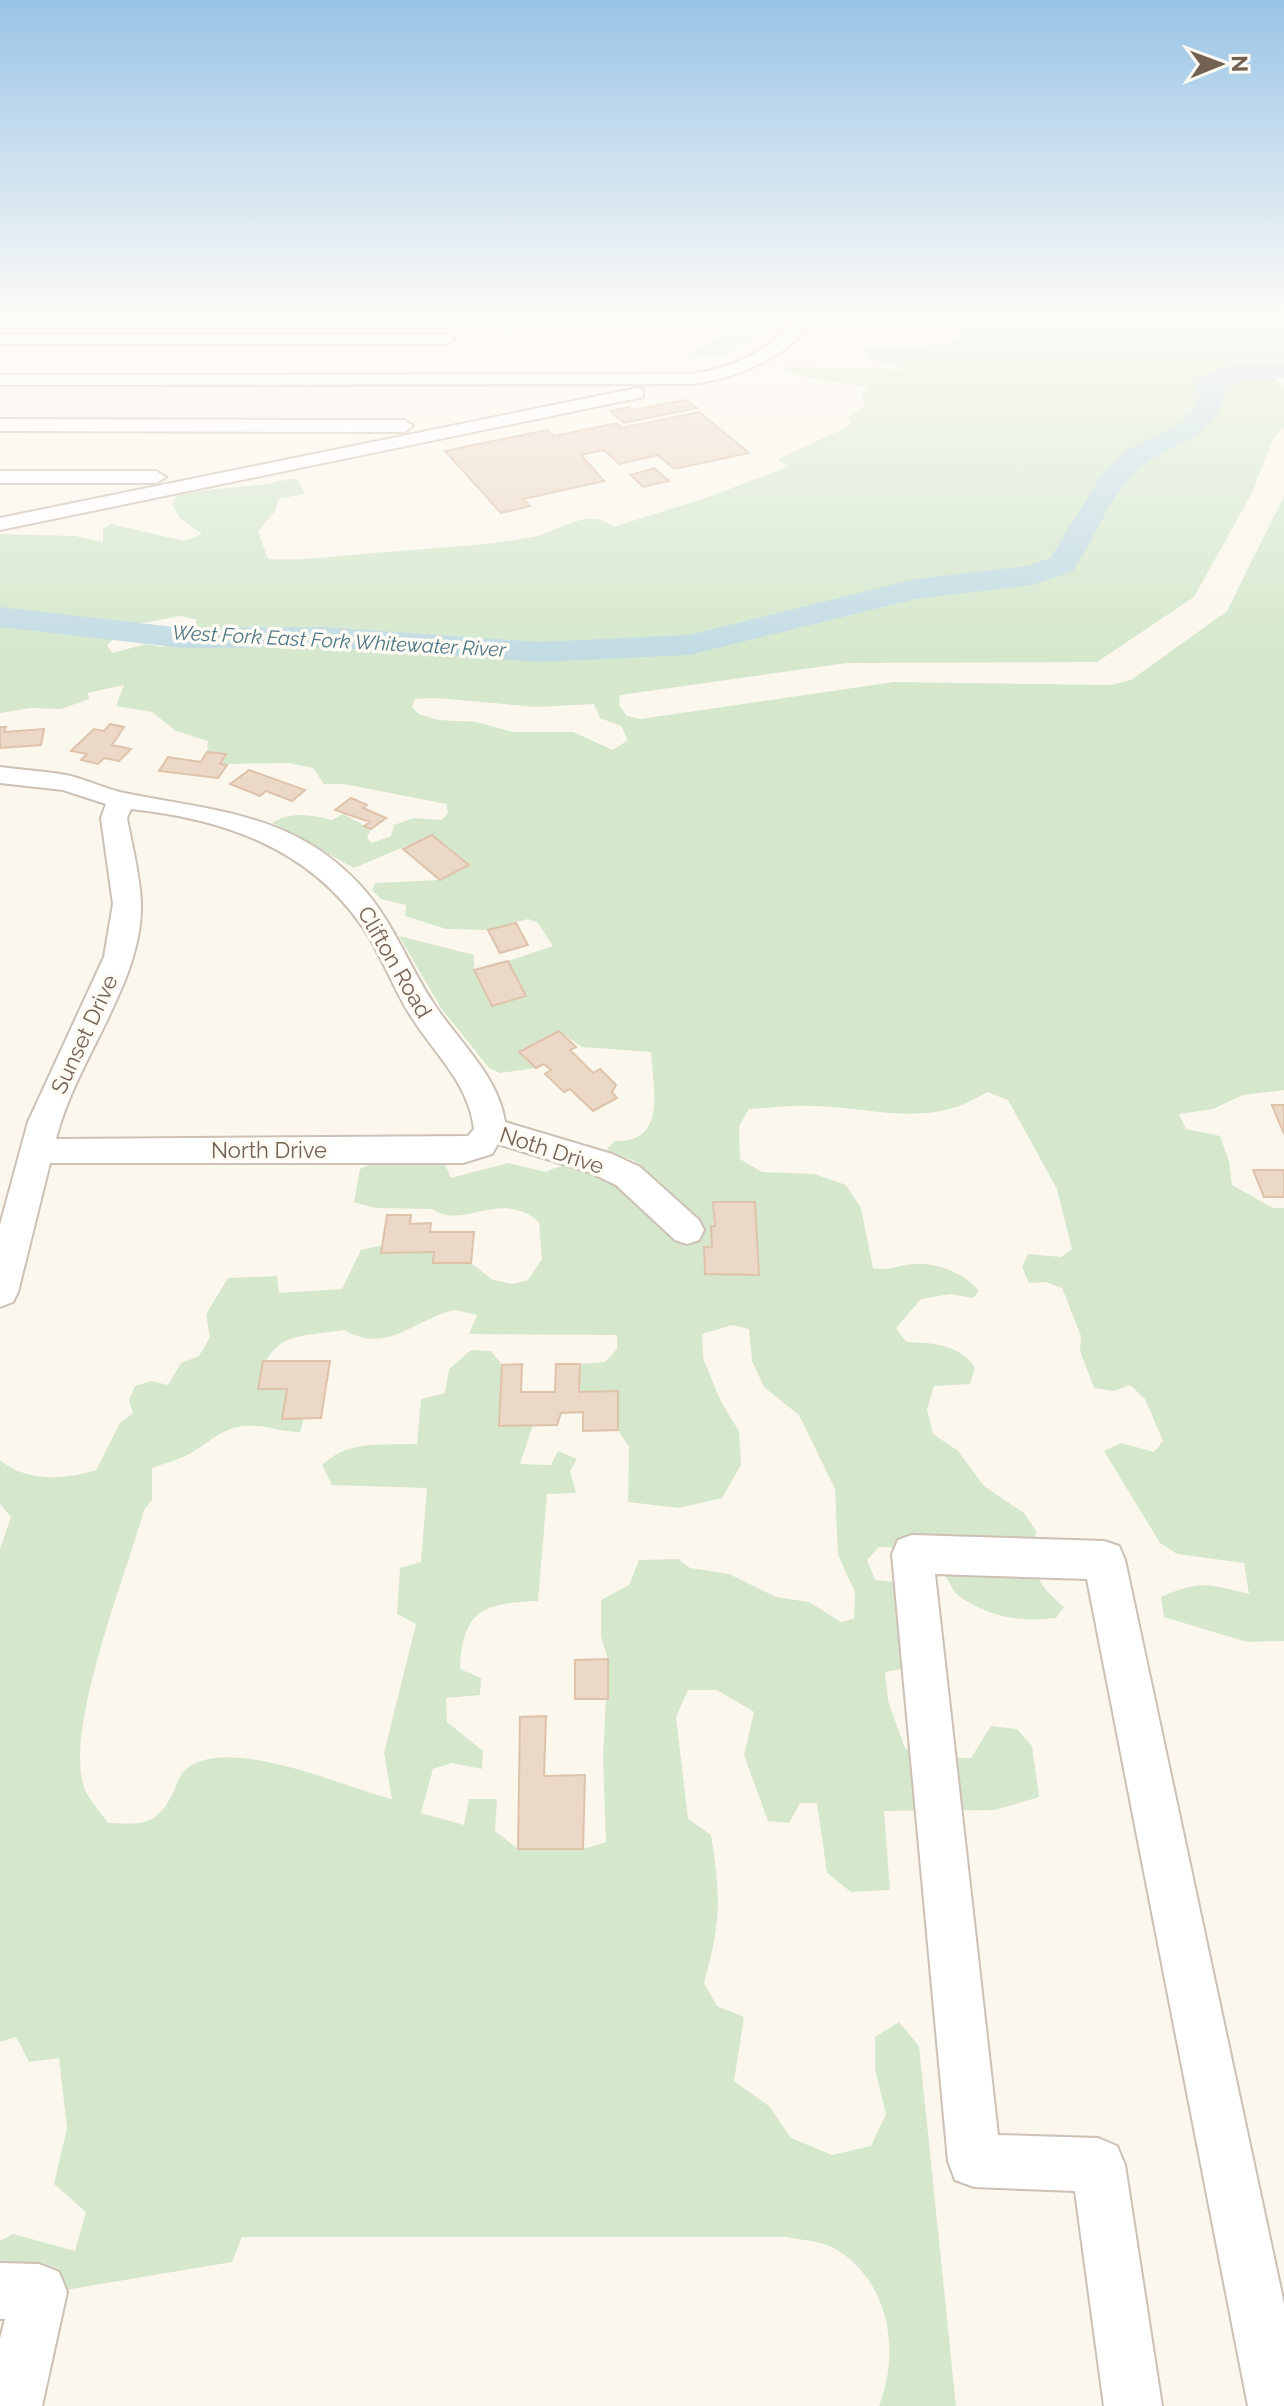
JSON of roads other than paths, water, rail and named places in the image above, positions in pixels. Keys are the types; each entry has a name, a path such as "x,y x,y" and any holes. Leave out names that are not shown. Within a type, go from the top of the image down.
{"street":[{"path":"0,524 224,477 369,427"},
{"path":"0,477 224,477"},
{"path":"0,775 66,783 121,800"},
{"name":"Clifton Road","path":"121,800 186,806 249,824 284,841 329,870 348,887 376,925 418,1005 481,1097 490,1130"},
{"name":"Sunset Drive","path":"0,1292 39,1151 44,1122 72,1054 103,997 119,957 127,904 114,818 121,800"},
{"name":"North Drive","path":"39,1151 463,1151 480,1145 490,1130"},
{"name":"Noth Drive","path":"490,1130 600,1163 628,1176 687,1230"},
{"path":"1133,2406 1098,2165 974,2161 912,1554 1104,1560 1277,2406"},
{"path":"0,2291 39,2292 13,2406"}],"waterway":[{"name":"West Fork East Fork Whitewater River","path":"0,617 183,638 245,640 324,637 539,652 689,645 915,589 1032,575 1062,564 1103,492 1124,467 1148,450 1193,427"}]}
